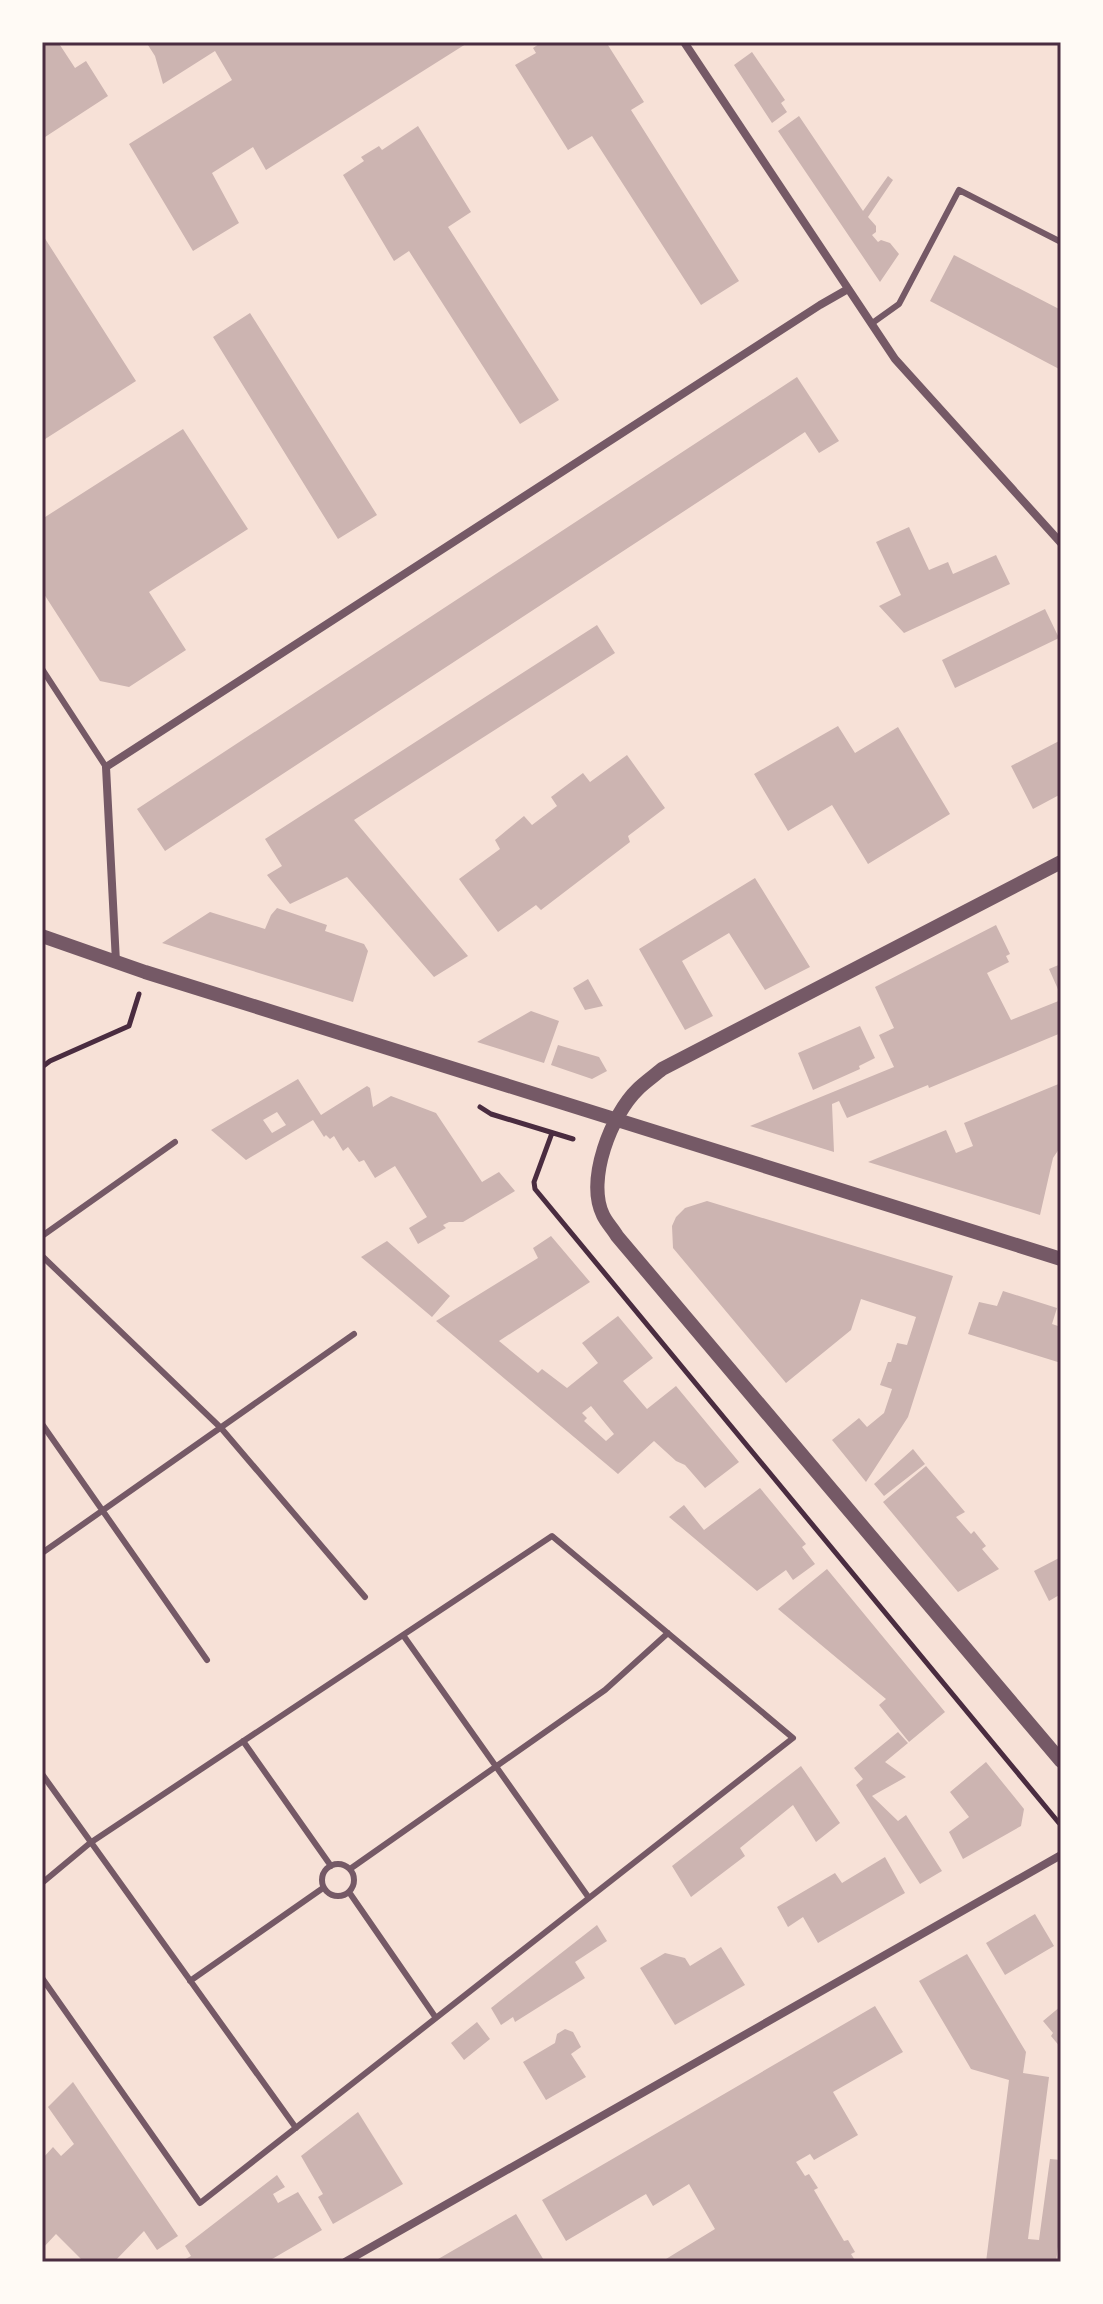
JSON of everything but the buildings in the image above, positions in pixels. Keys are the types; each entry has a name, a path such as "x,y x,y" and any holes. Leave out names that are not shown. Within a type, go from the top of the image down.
{"street":[{"path":"684,42 895,359 1061,543"},
{"path":"116,962 106,767 848,289"},
{"path":"1061,862 662,1069 636,1090 615,1120 596,1186 602,1214 628,1248 1061,1761"},
{"path":"42,936 116,962 1061,1259"},
{"path":"345,2262 1061,1855"}],"lane":[{"path":"871,324 899,304 959,190 1061,242"},
{"path":"42,669 106,767"},
{"path":"42,1236 175,1142"},
{"path":"42,1256 221,1428 365,1597"},
{"path":"42,1553 354,1334"},
{"path":"42,1424 207,1660"},
{"path":"42,1883 90,1843 552,1536 793,1738 200,2203 42,1978"},
{"path":"350,1869 605,1690 668,1633"},
{"path":"403,1635 589,1898"},
{"path":"243,1741 331,1866"},
{"path":"42,1774 296,2128"},
{"path":"344,1865 350,1869 354,1881 349,1892 335,1896 323,1888 324,1872 331,1866 344,1865"},
{"path":"190,1981 323,1888"},
{"path":"349,1892 436,2018"}],"path":[{"path":"42,1067 129,1026 141,990"},
{"path":"552,1133 534,1182 535,1189 1059,1823"}]}
